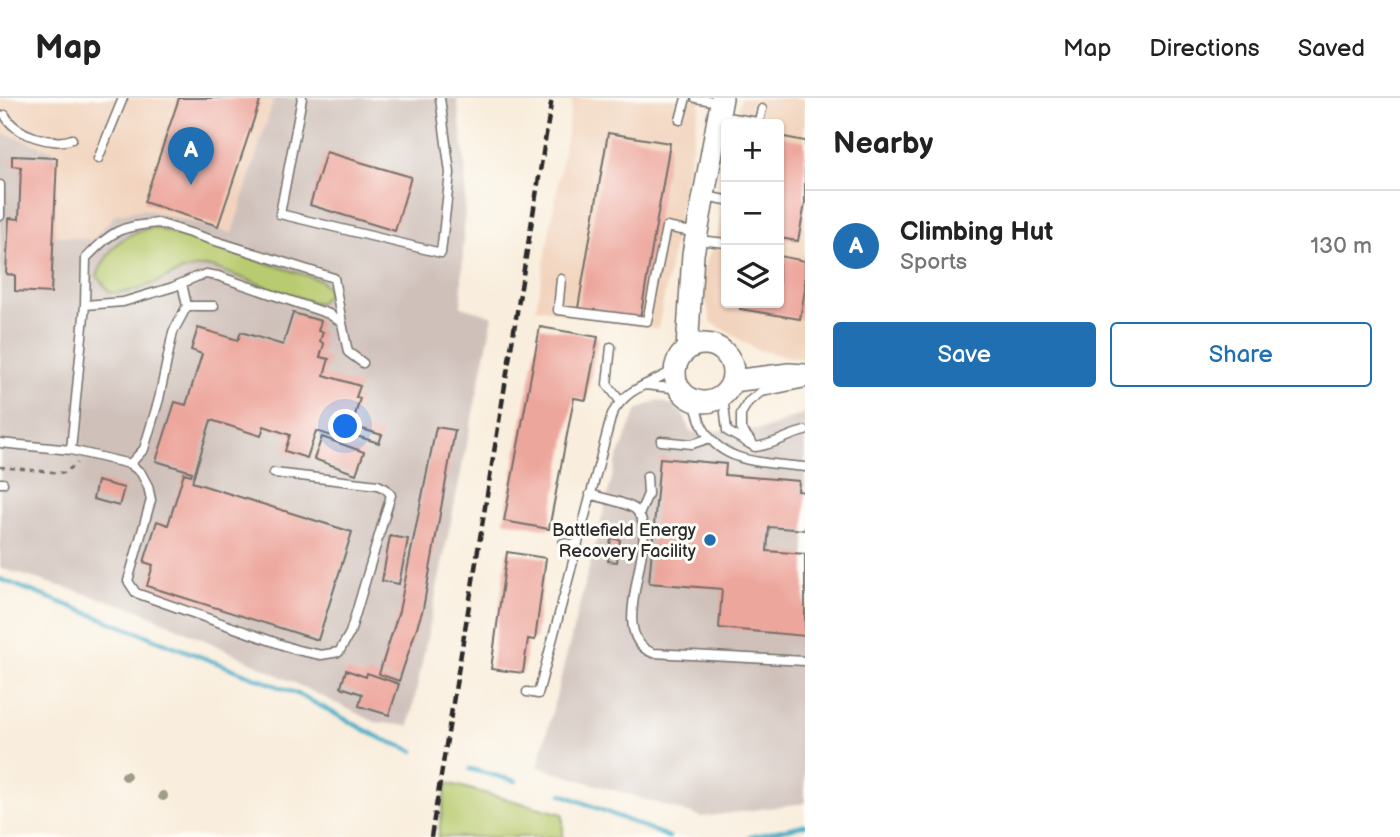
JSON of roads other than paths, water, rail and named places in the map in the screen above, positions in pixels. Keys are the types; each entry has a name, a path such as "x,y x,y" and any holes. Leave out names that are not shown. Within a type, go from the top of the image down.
{"street":[{"path":"687,348 690,279 696,236 721,106"},
{"path":"690,303 709,344"},
{"path":"728,388 733,369 729,357 721,348 698,344 687,348 679,358 675,369 677,384 689,398 709,402 728,388 800,377"},
{"path":"729,357 800,377"}],"lane":[{"path":"98,159 123,98"},
{"path":"302,98 280,214 441,254 450,173 440,98"},
{"path":"680,120 685,98"},
{"path":"696,98 749,119"},
{"path":"759,119 762,109"},
{"path":"5,115 15,129 59,144 72,139"},
{"path":"0,185 0,216"},
{"path":"704,195 721,199"},
{"path":"71,450 85,305 86,258 110,234 128,226 158,223 334,278 348,352 363,363"},
{"path":"561,279 558,310 647,321 666,228 721,242"},
{"path":"85,305 123,302 206,274 329,314 342,323"},
{"path":"130,464 144,450 159,399 173,332 187,306 182,283"},
{"path":"187,306 214,306"},
{"path":"611,347 607,384 620,401"},
{"path":"527,692 538,694 612,414 620,401 640,385 661,378 675,369"},
{"path":"755,447 741,429 741,414 748,402 761,392 800,377"},
{"path":"640,385 672,388 689,398 705,432 722,449 733,455 756,461 805,467"},
{"path":"728,388 727,431 755,447 767,446 805,431"},
{"path":"661,441 692,444 710,438"},
{"path":"0,443 90,454 130,464 141,473 151,500 128,581 136,593 297,650 321,655 339,652 350,633 391,495 378,485 274,472"},
{"path":"639,515 648,494 647,476"},
{"path":"590,494 635,508 639,515 642,539 632,620 635,634 648,650 653,653 805,661"},
{"path":"563,543 577,545"}],"waterway":[{"path":"0,579 300,695 382,739 414,751"},
{"path":"470,769 516,781"},
{"path":"562,794 669,837"},
{"path":"750,837 805,825"}],"railway":[{"path":"431,837 552,98"}],"place":[{"name":"Climbing Hut","path":"191,185"},
{"name":"Battlefield Energy Recovery Facility","path":"710,540"}]}
